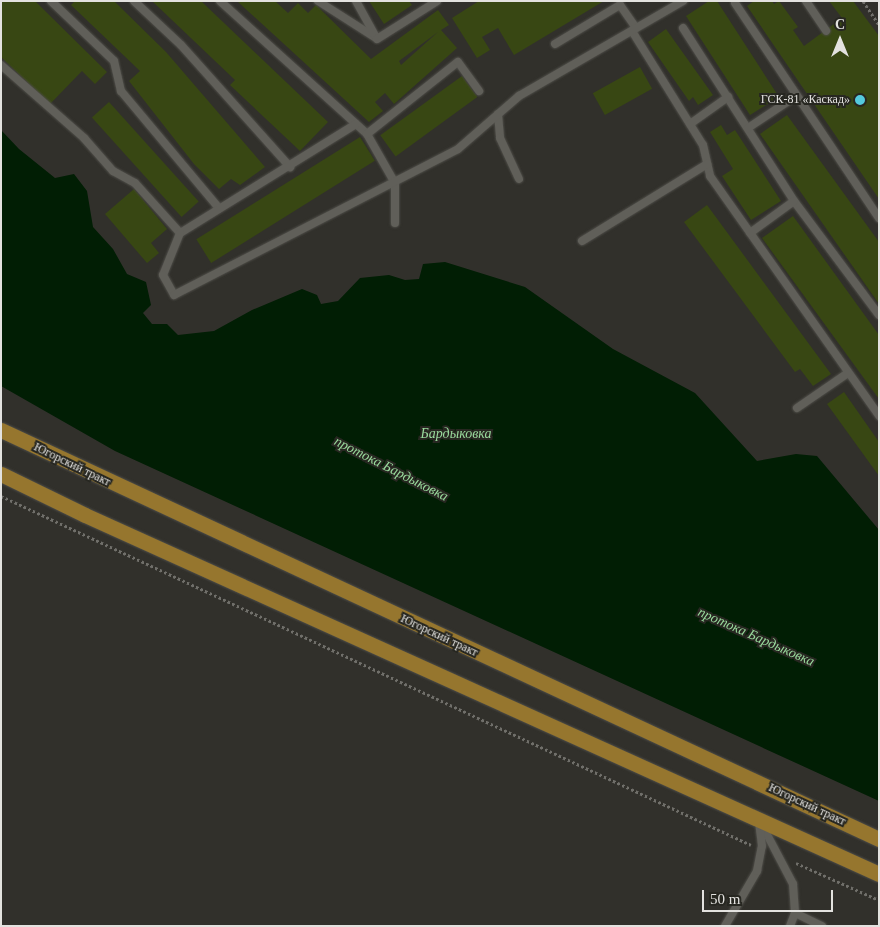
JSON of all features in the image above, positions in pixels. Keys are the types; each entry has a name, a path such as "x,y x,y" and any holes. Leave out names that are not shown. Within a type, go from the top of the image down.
{"main road":[{"name":"Югорский тракт","path":"1,430 879,839"},
{"path":"1,474 85,515 879,874"}],"lane":[{"path":"134,1 181,44 290,167"},
{"path":"220,1 367,134 395,184 396,223"},
{"path":"318,1 377,39"},
{"path":"356,1 377,39"},
{"path":"420,1 425,9"},
{"path":"377,39 437,1"},
{"path":"356,124 290,167 180,233 163,275 174,295 395,184 458,149 519,96 683,1"},
{"path":"806,1 826,31"},
{"path":"56,3 114,61 121,91 219,208"},
{"path":"735,3 879,218"},
{"path":"555,44 620,6 703,145 710,176 879,416"},
{"path":"683,28 794,201 879,315"},
{"path":"367,134 458,62 479,91"},
{"path":"1,65 84,138 113,171 136,183 180,233"},
{"path":"690,124 728,96"},
{"path":"748,128 796,96"},
{"path":"498,114 500,138 519,179"},
{"path":"582,241 707,164"},
{"path":"750,232 794,201"},
{"path":"797,408 848,373"},
{"path":"725,926 757,871 762,850 758,818"},
{"path":"758,818 781,857 793,884 795,913 790,926"},
{"path":"795,913 822,926"}],"path":[{"path":"863,1 879,25"},
{"path":"1,496 762,850"},
{"path":"781,857 879,900"}],"water":[{"name":"Бардыковка","path":"1,130 19,149 55,178 74,174 87,191 93,227 113,249 127,274 146,282 151,305 143,313 152,324 167,324 178,335 214,331 252,310 302,289 317,295 321,304 338,301 360,278 389,275 405,280 419,279 423,264 445,262 525,287 613,349 695,393 757,461 796,454 817,456 879,530 879,801 115,451 1,386"}],"building":[{"path":"1,1 35,1 107,72 95,84 82,71 50,104 1,57"},
{"path":"75,1 114,1 166,52 265,167 240,185 231,179 219,189 194,164 129,81 140,71 71,5"},
{"path":"152,1 201,1 328,122 300,151 230,85 235,80"},
{"path":"237,1 275,1 288,13 298,3 308,13 316,5 371,59 438,10 449,25 441,30 457,48 394,104 385,93 375,102 383,111 369,122","holes":["438,32 401,65 399,61"]},
{"path":"369,1 409,1 412,5 384,24"},
{"path":"479,1 604,1 514,55 498,28 482,37 490,50 477,58 452,18"},
{"path":"709,1 717,1 779,97 750,115 686,16"},
{"path":"754,1 772,1 774,4 779,1 798,27 793,30 804,46 842,18 829,1 853,1 879,36 879,199 747,6"},
{"path":"666,29 713,95 698,105 693,97 689,101 648,42"},
{"path":"640,67 652,89 605,115 593,93"},
{"path":"462,76 477,97 396,156 380,135"},
{"path":"109,102 199,202 182,217 92,117"},
{"path":"787,115 879,242 879,304 760,134"},
{"path":"721,125 727,135 735,130 781,201 751,220 722,176 733,169 710,132"},
{"path":"360,137 375,161 211,263 196,239"},
{"path":"134,189 167,229 151,243 159,253 147,263 105,214"},
{"path":"707,205 831,374 813,386 800,369 795,372 684,222"},
{"path":"793,216 879,335 879,399 762,238"},
{"path":"844,392 879,442 879,476 827,404"}],"place":[{"name":"ГСК-81 «Каскад»","path":"860,100"}],"water label":[{"name":"протока Бардыковка","path":"391,469"},
{"name":"протока Бардыковка","path":"756,637"}]}
